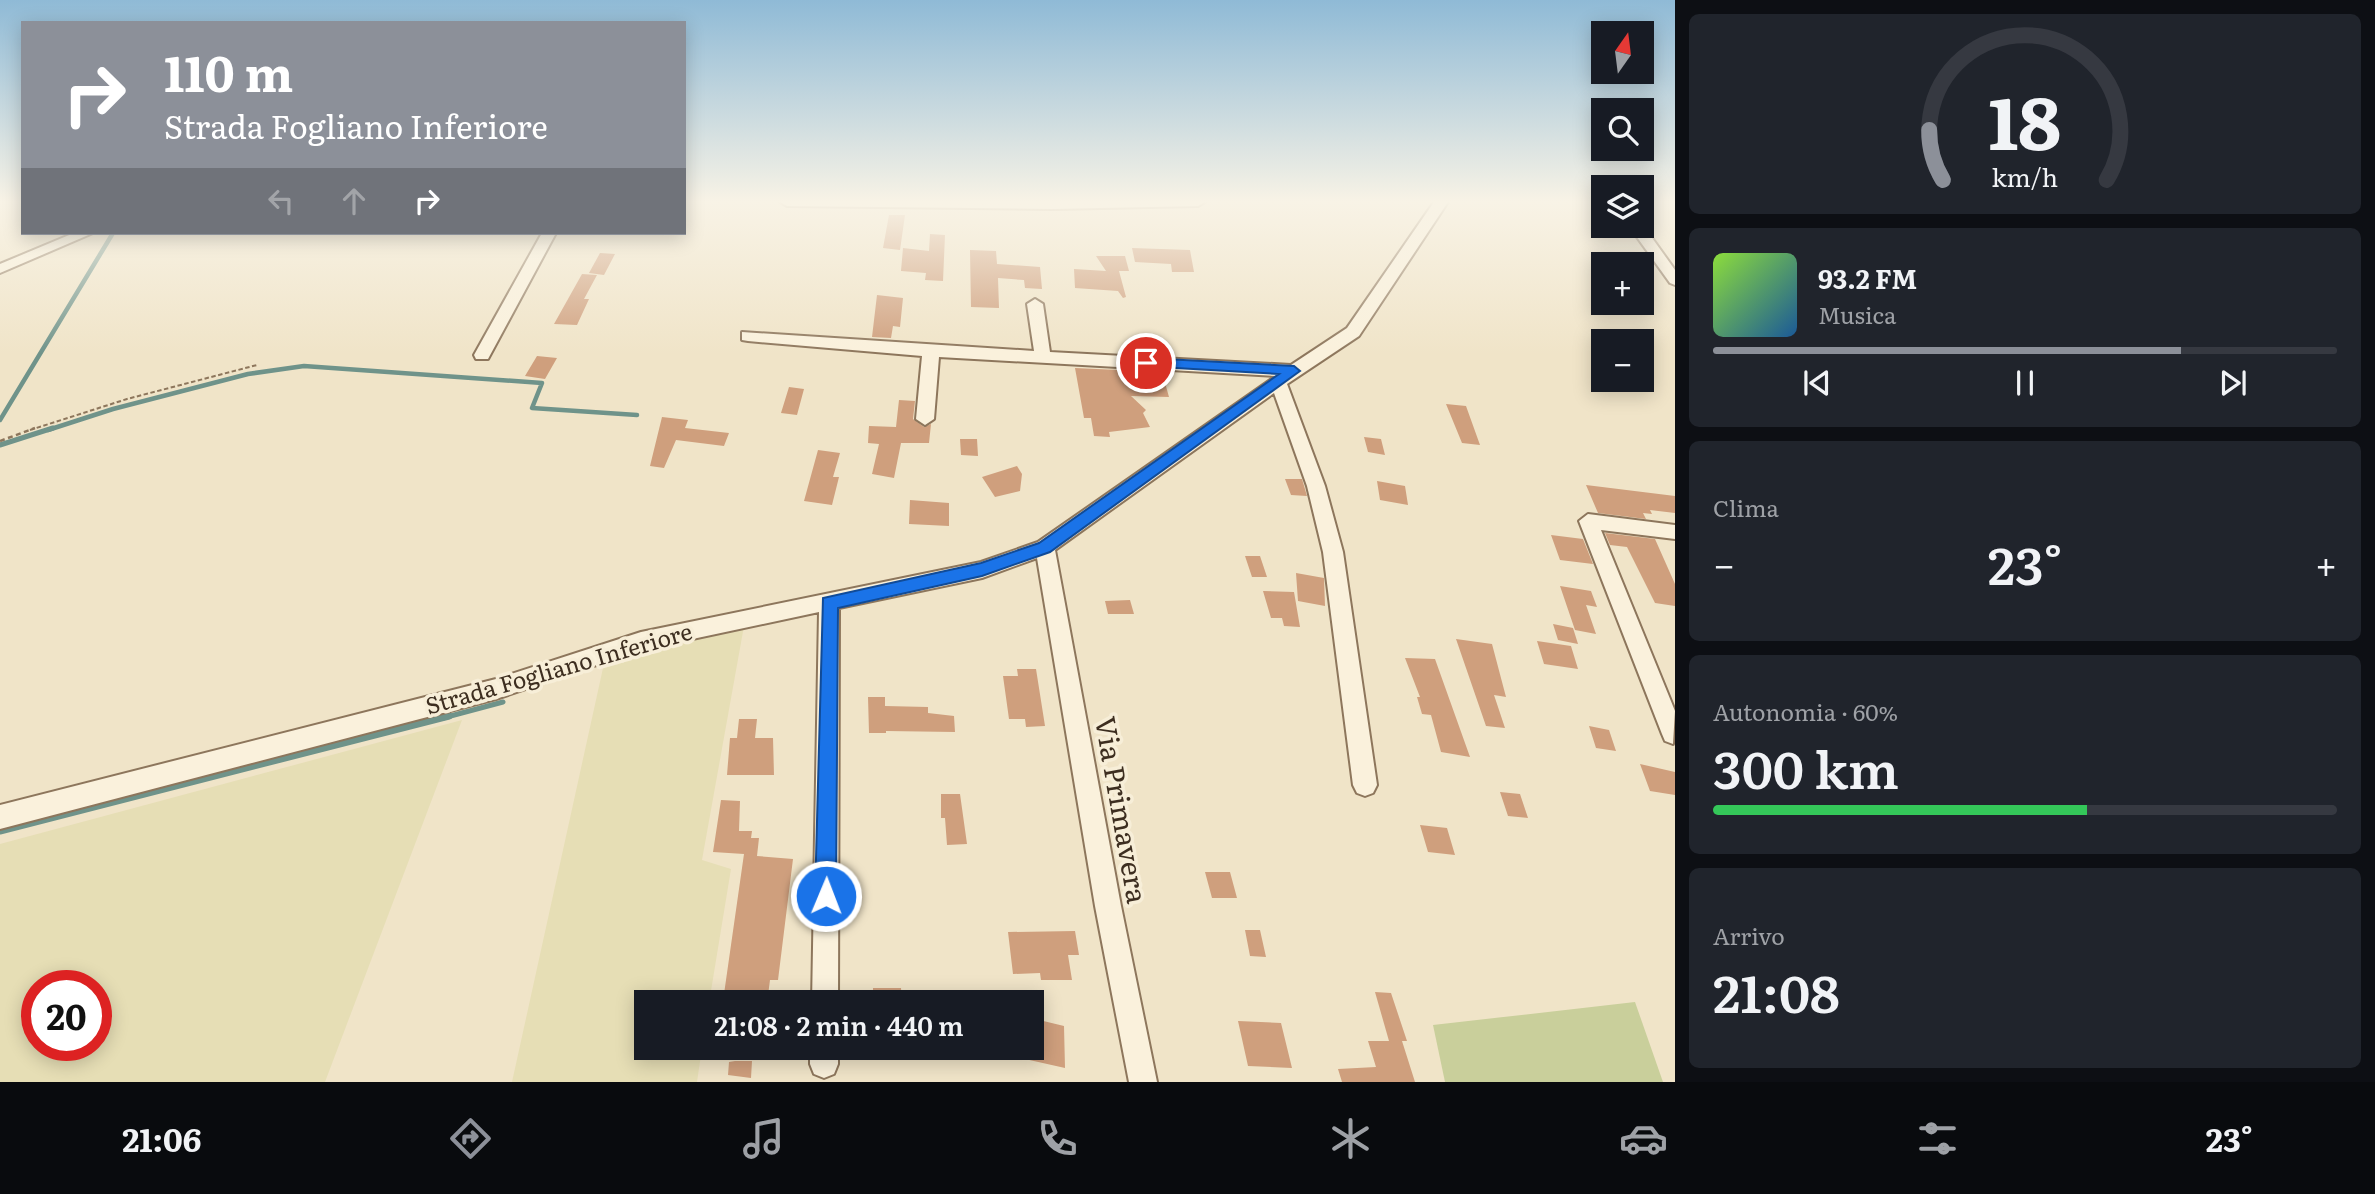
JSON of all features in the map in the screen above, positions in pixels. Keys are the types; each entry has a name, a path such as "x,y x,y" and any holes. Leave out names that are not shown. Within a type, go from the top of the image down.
{"street":[{"path":"0,269 39,252"},
{"path":"482,355 538,252"},
{"name":"Strada Fogliano Inferiore","path":"0,817 496,689 641,641 982,570 1045,547 1286,376 1353,332 1407,252"},
{"path":"1655,252 1675,280"},
{"path":"1035,304 1043,358"},
{"path":"748,336 1286,376 1333,552 1365,785"},
{"path":"925,419 931,351"},
{"path":"1673,734 1588,521 1675,532"},
{"name":"Via Primavera","path":"1045,547 1108,906 1143,1082"},
{"path":"825,990 829,603"}],"path":[{"path":"0,441 85,410 257,365"}],"shaded area":[{"path":"744,626 702,860 731,869 711,990 634,990 634,1060 700,1060 697,1082 512,1082 605,659 656,643"},
{"path":"462,720 325,1082 0,1082 0,844"}],"green space":[{"path":"1635,1002 1663,1082 1445,1082 1433,1025"}],"building":[{"path":"903,252 944,252 943,281 925,280 926,273 901,271"},
{"path":"970,252 996,252 997,264 1040,267 1042,289 1025,288 1024,280 998,278 999,308 971,307"},
{"path":"1133,252 1190,252 1194,272 1172,272 1171,264 1135,262"},
{"path":"600,253 615,254 604,275 589,273"},
{"path":"1096,256 1125,256 1129,271 1119,271 1126,297 1123,298 1118,291 1075,288 1074,269 1106,271"},
{"path":"582,274 597,275 584,299 589,299 577,325 554,324"},
{"path":"877,295 903,298 900,327 893,326 891,338 872,337"},
{"path":"537,356 557,358 545,379 525,376"},
{"path":"1075,368 1162,372 1169,397 1131,396 1146,410 1143,413 1150,427 1109,432 1110,437 1094,436 1091,418 1084,418"},
{"path":"789,387 804,389 797,415 781,413"},
{"path":"899,400 915,401 913,419 924,427 931,424 929,443 901,443 894,478 872,474 879,444 868,443 869,426 896,427"},
{"path":"1446,404 1466,406 1480,445 1462,443"},
{"path":"662,417 688,420 685,428 729,433 724,446 676,440 664,468 650,466"},
{"path":"1364,437 1381,439 1385,455 1368,452"},
{"path":"960,439 977,439 978,456 961,455"},
{"path":"818,450 840,453 833,477 839,477 832,505 804,501"},
{"path":"1017,466 1022,474 1020,491 995,497 982,477"},
{"path":"1285,479 1302,479 1307,496 1291,495"},
{"path":"1377,481 1405,486 1408,505 1380,500"},
{"path":"1586,485 1675,496 1675,513 1650,510 1652,514 1643,513 1646,519 1598,513"},
{"path":"910,500 949,503 949,526 909,524"},
{"path":"1605,533 1655,539 1675,584 1675,606 1655,603 1627,547 1610,545"},
{"path":"1551,535 1583,539 1593,564 1560,560"},
{"path":"1245,556 1260,556 1267,577 1252,577"},
{"path":"1296,573 1324,578 1325,606 1298,601"},
{"path":"1560,586 1591,591 1597,607 1586,605 1596,634 1575,630"},
{"path":"1263,591 1294,592 1300,627 1284,626 1282,618 1271,618"},
{"path":"1130,600 1134,614 1108,614 1105,601"},
{"path":"1553,624 1573,628 1578,644 1558,640"},
{"path":"1456,639 1492,644 1506,697 1494,695 1505,728 1486,726"},
{"path":"1537,641 1571,646 1578,669 1544,664"},
{"path":"1405,658 1435,659 1470,757 1441,752 1431,715 1422,714 1417,697 1420,697"},
{"path":"1017,669 1036,669 1045,726 1026,727 1025,719 1009,719 1003,676 1018,676"},
{"path":"868,697 885,697 885,706 928,707 928,713 954,716 955,732 869,733"},
{"path":"739,719 757,719 755,738 773,738 774,775 727,775 730,738 737,738"},
{"path":"1589,726 1609,730 1616,751 1596,748"},
{"path":"1640,764 1675,772 1675,795 1650,791"},
{"path":"1500,792 1520,794 1528,818 1508,816"},
{"path":"941,794 960,794 967,844 947,845 945,818 941,818"},
{"path":"721,800 740,801 739,831 752,831 751,838 759,838 757,856 793,859 778,980 770,980 769,990 725,990 744,854 713,852"},
{"path":"1420,825 1447,828 1455,855 1428,852"},
{"path":"1205,872 1230,872 1237,898 1212,898"},
{"path":"1245,930 1260,930 1266,957 1250,956"},
{"path":"1075,931 1079,955 1068,955 1072,980 1041,980 1040,973 1013,974 1008,932"},
{"path":"901,988 901,990 873,990"},
{"path":"1375,992 1391,993 1407,1041 1402,1041 1415,1082 1342,1082 1338,1069 1376,1067 1368,1041 1389,1041"},
{"path":"1044,1021 1064,1026 1065,1068 1029,1060 1044,1060"},
{"path":"1238,1021 1281,1023 1292,1068 1248,1066"},
{"path":"752,1061 751,1078 728,1075 729,1062"}],"waterway":[{"path":"0,420 101,252"},
{"path":"48,430 113,409 248,374 304,366 542,383 532,408 637,415"},
{"path":"0,445 53,428"},
{"path":"443,718 503,702"},
{"path":"0,831 449,716"}],"route":[{"path":"826,896 829,603 982,570 1045,547 1294,371 1146,363"}]}
